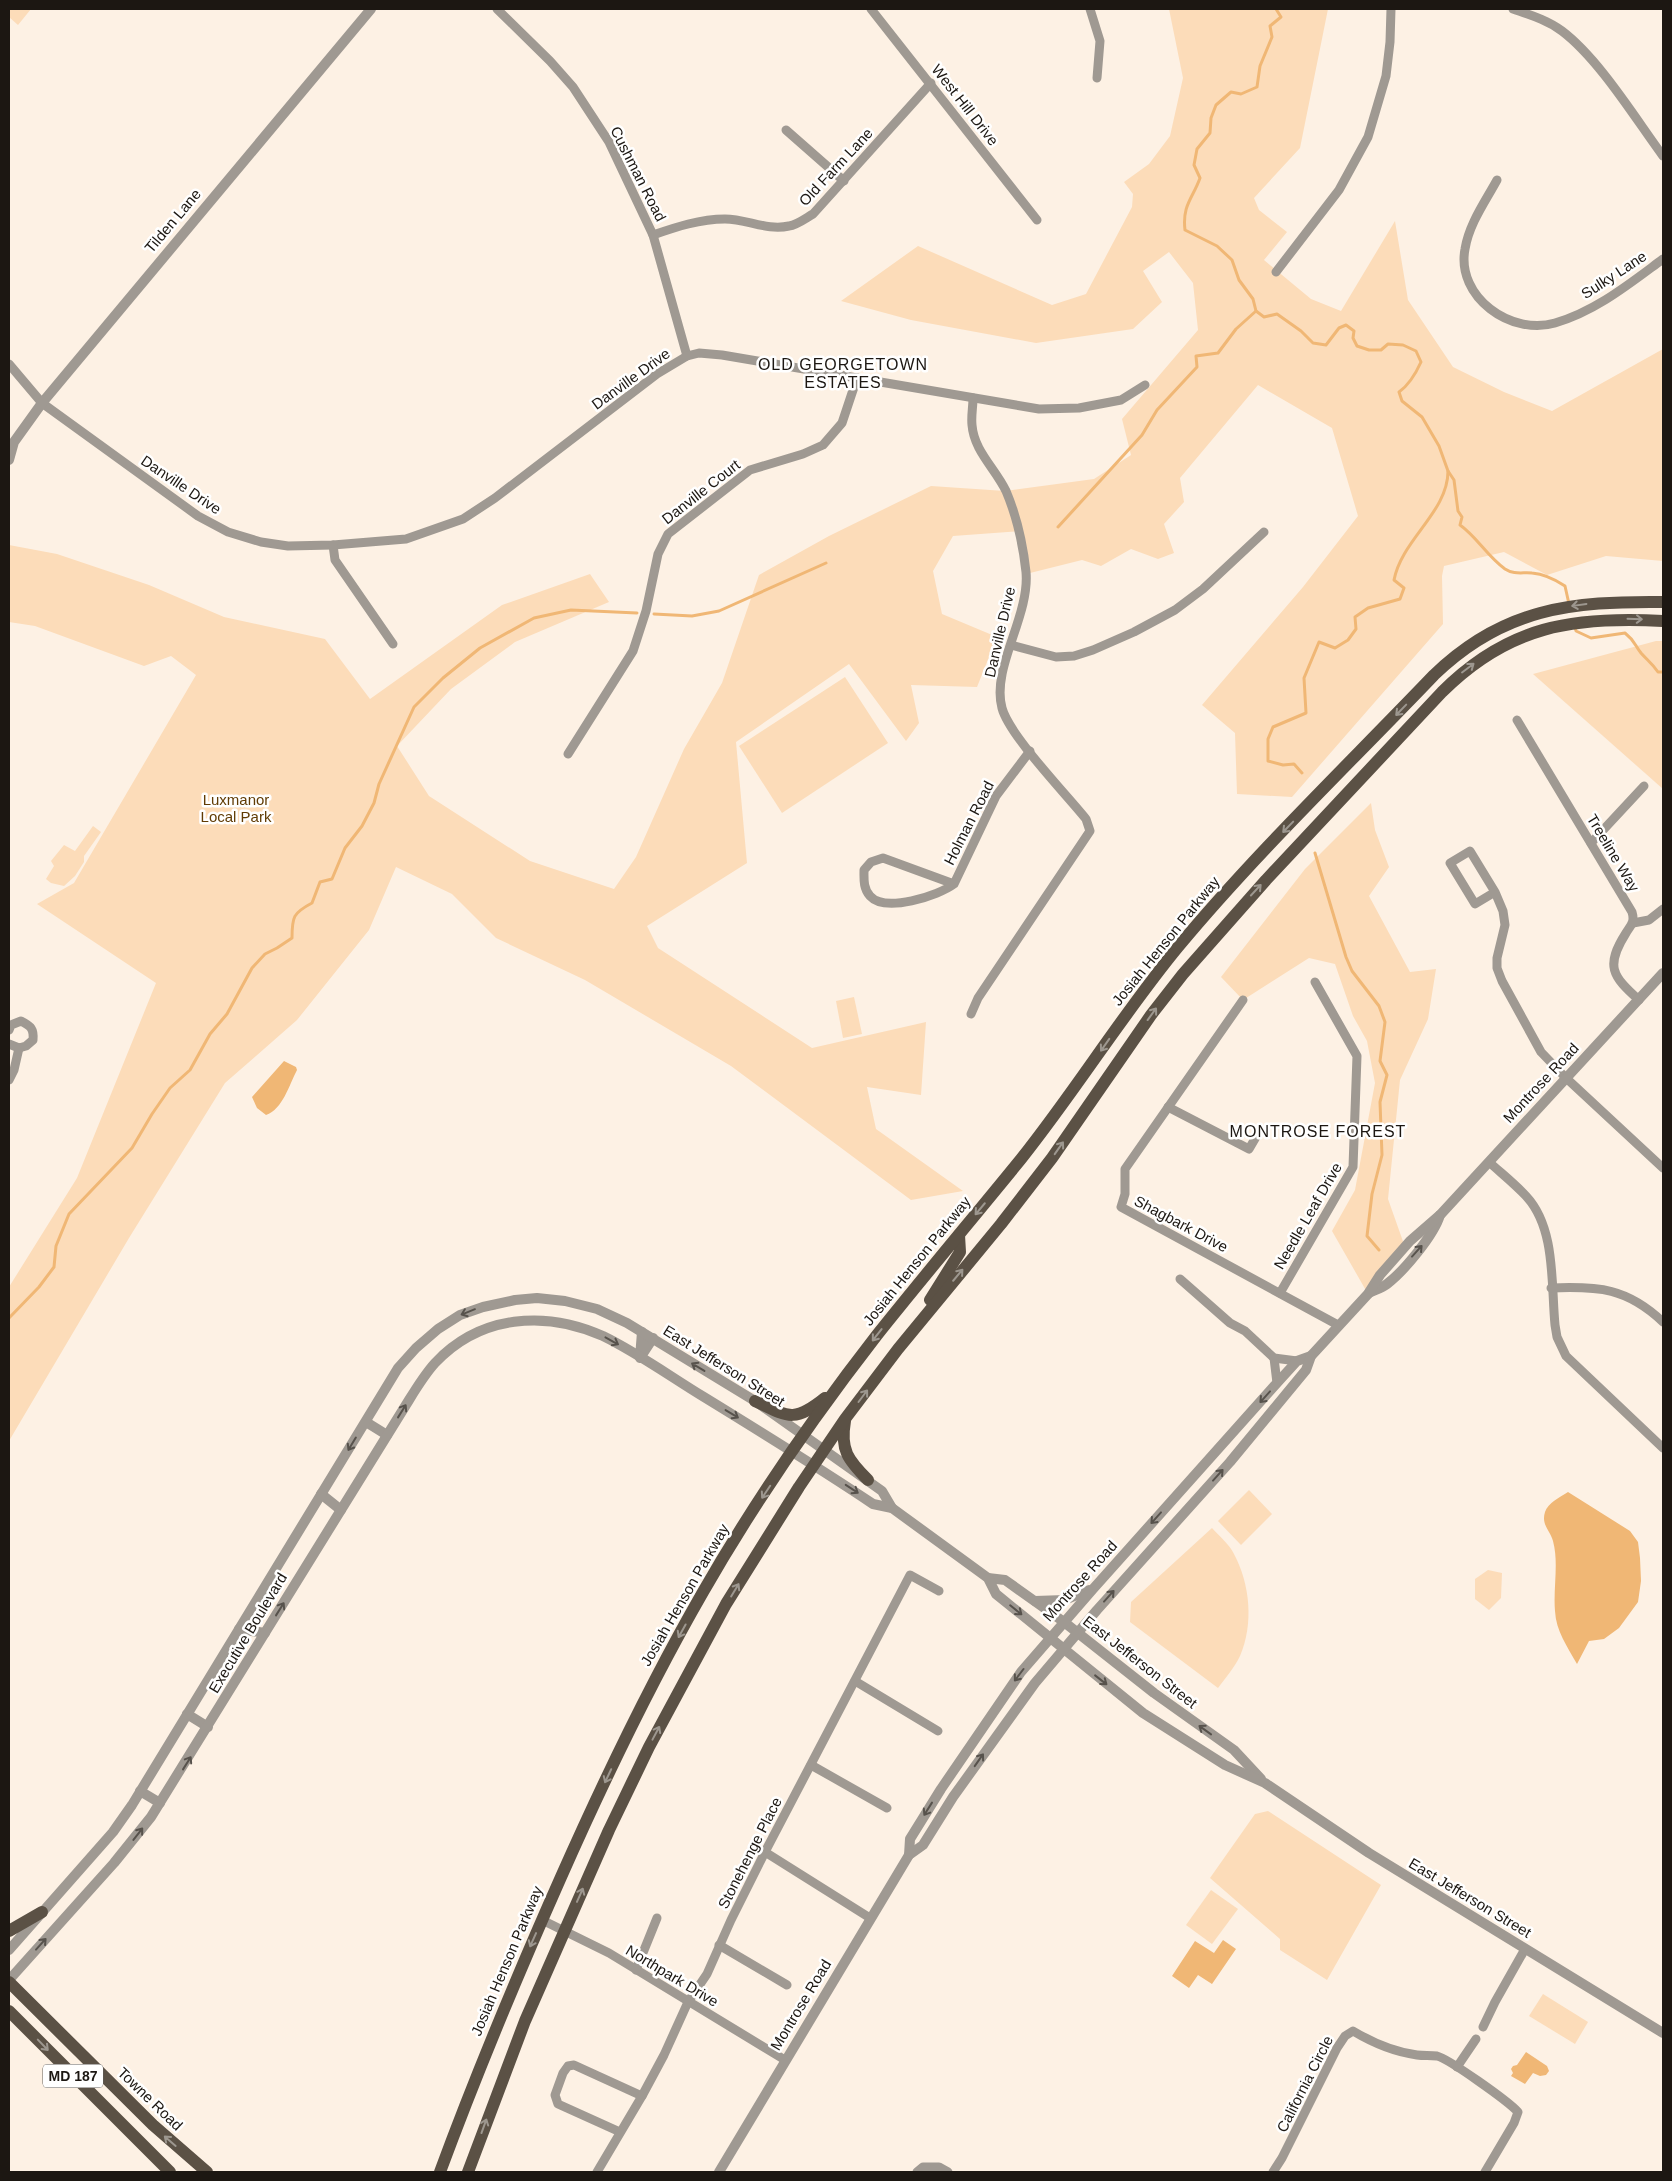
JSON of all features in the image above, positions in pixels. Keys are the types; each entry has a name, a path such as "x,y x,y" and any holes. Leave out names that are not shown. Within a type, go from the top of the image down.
{"main road":[{"name":"Josiah Henson Parkway","path":"440,2172 501,2013 542,1920 626,1736 703,1592 736,1538 838,1386 893,1315 1043,1131 1144,989 1234,884 1452,658 1509,623 1550,610 1607,602 1663,602"},
{"path":"468,2172 525,2022 609,1830 653,1739 726,1604 768,1535 845,1419 916,1326 1001,1224 1052,1158 1168,994 1243,904 1462,673 1486,655 1512,641 1552,627 1607,619 1663,621"},
{"path":"916,1326 932,1294 960,1252 958,1235"},
{"path":"754,1401 782,1414 798,1415 810,1410 838,1386"},
{"path":"845,1419 844,1447 854,1466 868,1480"},
{"path":"9,1931 42,1912"},
{"name":"Towne Road","path":"9,1982 153,2125 208,2172"},
{"name":"MD 187","path":"9,2010 170,2172"}],"street":[{"name":"Tilden Lane","path":"9,460 11,442 42,403 371,9"},
{"name":"Cushman Road","path":"496,9 550,61 572,87 609,142 653,235 687,356"},
{"name":"West Hill Drive","path":"871,9 1037,220"},
{"path":"1090,9 1100,41 1097,78"},
{"path":"1276,272 1339,190 1368,137 1386,76 1391,9"},
{"path":"1513,9 1545,21 1578,45 1593,62 1663,156"},
{"name":"Old Farm Lane","path":"653,235 685,224 717,219 728,219 768,228 791,226 813,214 931,83"},
{"path":"786,130 844,181"},
{"name":"Sulky Lane","path":"1497,180 1472,224 1465,250 1466,272 1471,285 1484,305 1500,317 1528,326 1554,323 1595,306 1663,259"},
{"name":"Danville Drive","path":"9,364 42,403 198,516 228,532 261,542 288,546 333,545 406,539 464,519 495,498 657,374 687,356 699,353 722,355 973,398 971,424 976,444 1005,491 1020,531 1026,574 1026,587 1021,612 1004,667 1000,692 1001,707 1006,718 1030,751 1086,819 1090,830 978,998 971,1014"},
{"name":"Danville Court","path":"568,754 633,651 646,611 658,554 668,534 750,470 803,454 823,445 842,423 857,378"},
{"path":"973,398 1039,408 1079,408 1121,400 1145,385"},
{"path":"1011,645 1056,657 1074,656 1134,632 1175,610 1203,589 1264,532"},
{"path":"333,545 335,560 393,644"},
{"name":"Treeline Way","path":"1517,720 1632,912 1633,923"},
{"name":"Holman Road","path":"954,884 883,858 871,862 864,870 864,885 870,896 880,902 892,903 912,900 943,892 954,884 996,796 1030,751"},
{"path":"1591,843 1644,786"},
{"path":"1495,892 1476,904 1450,863 1470,851 1495,892 1504,912 1505,925 1497,958 1497,968 1502,981 1541,1052 1566,1078 1663,1168"},
{"path":"1639,1000 1616,977 1613,966 1618,948 1633,923 1649,920 1663,909"},
{"name":"Montrose Road","path":"719,2172 909,1855 923,1846 953,1797 1035,1683 1077,1633 1230,1462 1306,1370 1311,1356 1368,1294 1380,1275 1405,1247 1441,1214 1663,973"},
{"name":"Needle Leaf Drive","path":"1280,1293 1354,1167 1357,1056 1315,982"},
{"name":"Shagbark Drive","path":"1243,1000 1125,1169 1125,1194 1121,1207 1338,1325"},
{"path":"9,1030 11,1025 21,1020 30,1026 34,1032 33,1040 26,1046 19,1048 9,1044"},
{"path":"9,1080 14,1070 19,1048"},
{"path":"1168,1107 1249,1149 1256,1136"},
{"path":"1489,1162 1527,1196 1539,1215 1548,1237 1555,1325 1566,1356 1663,1448"},
{"path":"1180,1279 1230,1323 1245,1331 1274,1358 1297,1361"},
{"path":"1551,1288 1587,1286 1608,1290 1637,1300 1663,1322"},
{"name":"East Jefferson Street","path":"515,1300 550,1299 576,1303 607,1313 653,1338 754,1401 882,1491 892,1508 988,1578 996,1594 1143,1713 1225,1765 1265,1783 1369,1853 1663,2033"},
{"name":"Executive Boulevard","path":"9,1950 113,1832 140,1791 398,1368 426,1338 460,1315 483,1307 515,1300"},
{"name":"East Jefferson Street","path":"520,1320 553,1322 583,1328 610,1340 874,1504 892,1508"},
{"name":"Executive Boulevard","path":"9,1982 118,1858 160,1804 422,1379 442,1357 460,1342 506,1322 520,1320"},
{"path":"640,1358 642,1332"},
{"path":"640,1358 653,1338"},
{"name":"Montrose Road","path":"909,1855 910,1839 941,1789 998,1704 1050,1637 1297,1361 1311,1356"},
{"path":"1274,1358 1277,1383"},
{"path":"366,1422 387,1435"},
{"path":"321,1494 341,1510"},
{"name":"Stonehenge Place","path":"597,2172 664,2055 688,2002 707,1974 719,1945 765,1852 855,1681 876,1636 891,1613 910,1575 938,1591"},
{"name":"East Jefferson Street","path":"988,1578 1005,1580 1064,1622 1154,1694 1234,1750 1265,1783"},
{"path":"1035,1601 1065,1600 1092,1589"},
{"path":"239,1629 265,1633"},
{"path":"855,1681 938,1731"},
{"path":"187,1714 208,1727"},
{"path":"811,1765 887,1808"},
{"path":"140,1791 160,1804"},
{"path":"765,1852 870,1918"},
{"path":"636,1970 657,1918"},
{"name":"Northpark Drive","path":"542,1920 609,1953 786,2060"},
{"path":"719,1945 787,1985"},
{"path":"1483,2027 1525,1949"},
{"name":"California Circle","path":"1273,2172 1282,2158 1337,2048 1345,2036 1353,2031 1375,2044 1418,2055 1438,2056 1509,2103 1518,2112 1514,2123 1485,2172"},
{"path":"1457,2067 1476,2039"},
{"path":"620,2132 558,2104 555,2095 563,2073 568,2066 574,2065 642,2096"},
{"path":"917,2172 923,2167 938,2167 948,2172"}],"green space":[{"path":"9,9 31,9 18,25 9,17"},
{"name":"Luxmanor Local Park","path":"1169,9 1328,9 1300,148 1254,198 1259,210 1287,232 1264,260 1311,299 1341,311 1395,221 1408,300 1453,367 1504,392 1552,411 1663,349 1663,561 1606,556 1547,575 1504,552 1444,566 1442,576 1443,624 1292,797 1237,794 1235,733 1202,705 1303,587 1358,516 1332,428 1258,385 1180,478 1184,502 1164,524 1174,553 1158,559 1131,549 1101,566 1082,560 1026,574 1020,531 953,536 933,571 942,614 997,637 977,687 911,685 919,723 906,741 849,664 736,742 747,863 647,926 658,948 812,1048 926,1022 921,1095 867,1087 876,1129 963,1191 911,1200 731,1066 585,980 496,938 452,894 396,867 369,930 297,1020 225,1083 129,1238 9,1441 9,1287 77,1178 156,983 37,904 74,883 196,675 171,656 144,666 35,626 9,622 9,545 57,554 149,585 224,617 325,639 370,699 502,605 590,574 609,602 515,642 451,689 397,746 429,796 530,861 614,889 636,857 684,749 722,683 759,575 829,536 931,486 1005,491 1094,479 1131,455 1122,419 1198,330 1193,283 1169,252 1143,271 1162,302 1133,329 1036,343 911,320 841,301 918,246 1052,305 1086,294 1132,207 1133,194 1124,182 1149,164 1170,136 1183,78"},
{"path":"1656,641 1663,641 1663,789 1533,674"},
{"path":"845,677 888,743 782,813 739,746"},
{"path":"1371,803 1375,830 1389,867 1369,896 1410,972 1436,969 1428,1019 1400,1080 1388,1199 1405,1247 1368,1294 1332,1231 1355,1190 1375,1083 1367,1041 1353,1016 1335,964 1309,958 1243,1000 1221,977 1305,869"},
{"path":"93,826 101,832 84,856 84,862 75,876 64,886 51,883 46,879 54,866 51,861 64,845 75,851"},
{"path":"854,997 862,1034 843,1038 836,1001"},
{"path":"1249,1490 1272,1514 1241,1545 1218,1521"},
{"path":"1212,1528 1227,1543 1234,1554 1244,1578 1248,1604 1247,1631 1240,1656 1218,1688 1130,1622 1131,1602"},
{"path":"1488,1570 1502,1573 1501,1598 1489,1610 1475,1599 1475,1579"},
{"path":"1268,1811 1381,1885 1327,1980 1280,1950 1280,1939 1210,1878 1255,1814"},
{"path":"1211,1890 1238,1909 1212,1944 1186,1925"},
{"path":"1543,1994 1588,2022 1575,2044 1529,2016"}],"shaded area":[{"path":"284,1061 296,1067 297,1070 277,1108 266,1115 257,1108 252,1097"},
{"path":"1568,1492 1630,1531 1638,1542 1640,1558 1641,1581 1638,1602 1619,1628 1604,1639 1589,1641 1577,1664 1557,1625 1555,1549 1544,1520 1545,1512 1549,1506"},
{"path":"1223,1940 1236,1949 1212,1984 1198,1975 1189,1988 1172,1976 1195,1941 1214,1953"},
{"path":"1526,2052 1547,2066 1549,2071 1546,2075 1540,2076 1533,2073 1525,2084 1511,2076 1513,2073 1511,2069 1517,2065"}],"waterway":[{"path":"1276,9 1281,17 1270,26 1272,37 1260,66 1257,87 1241,94 1231,92 1216,105 1211,118 1210,133 1197,149 1194,165 1200,178 1185,214 1185,230 1217,246 1232,260 1239,280 1253,299 1256,311 1264,317 1277,314 1301,331 1313,343 1326,345 1339,328 1346,325 1354,331 1353,338 1357,346 1369,350 1381,350 1388,344 1403,345 1416,351 1421,362 1412,378 1399,392 1402,401 1422,417 1439,446 1448,471 1454,480 1458,511 1462,517 1460,525 1508,571 1541,575 1565,586 1569,604"},
{"path":"1058,527 1142,435 1157,410 1197,367 1196,356 1218,353 1236,329 1256,311"},
{"path":"1302,773 1294,764 1283,765 1268,761 1268,739 1273,727 1306,713 1304,678 1319,642 1335,648 1348,640 1356,629 1355,617 1368,608 1400,599 1404,588 1394,580 1399,565 1406,551 1441,500 1446,486 1448,471"},
{"path":"654,614 692,616 719,611 826,563"},
{"path":"9,1318 39,1287 54,1267 56,1246 69,1214 132,1148 170,1088 190,1070 210,1034 227,1014 252,968 265,954 292,938 292,925 297,913 312,903 320,882 332,879 345,848 362,826 374,803 379,784 414,707 443,678 480,648 534,618 571,610 637,613"},
{"path":"1575,627 1576,631 1591,638 1625,633 1658,672 1663,672"},
{"path":"1315,853 1346,957 1352,971 1379,1006 1385,1022 1380,1061 1387,1075 1380,1102 1382,1155 1372,1194 1367,1236 1379,1250"}],"district":[{"name":"OLD GEORGETOWN ESTATES","path":"843,373"},
{"name":"MONTROSE FOREST","path":"1318,1131"}]}
